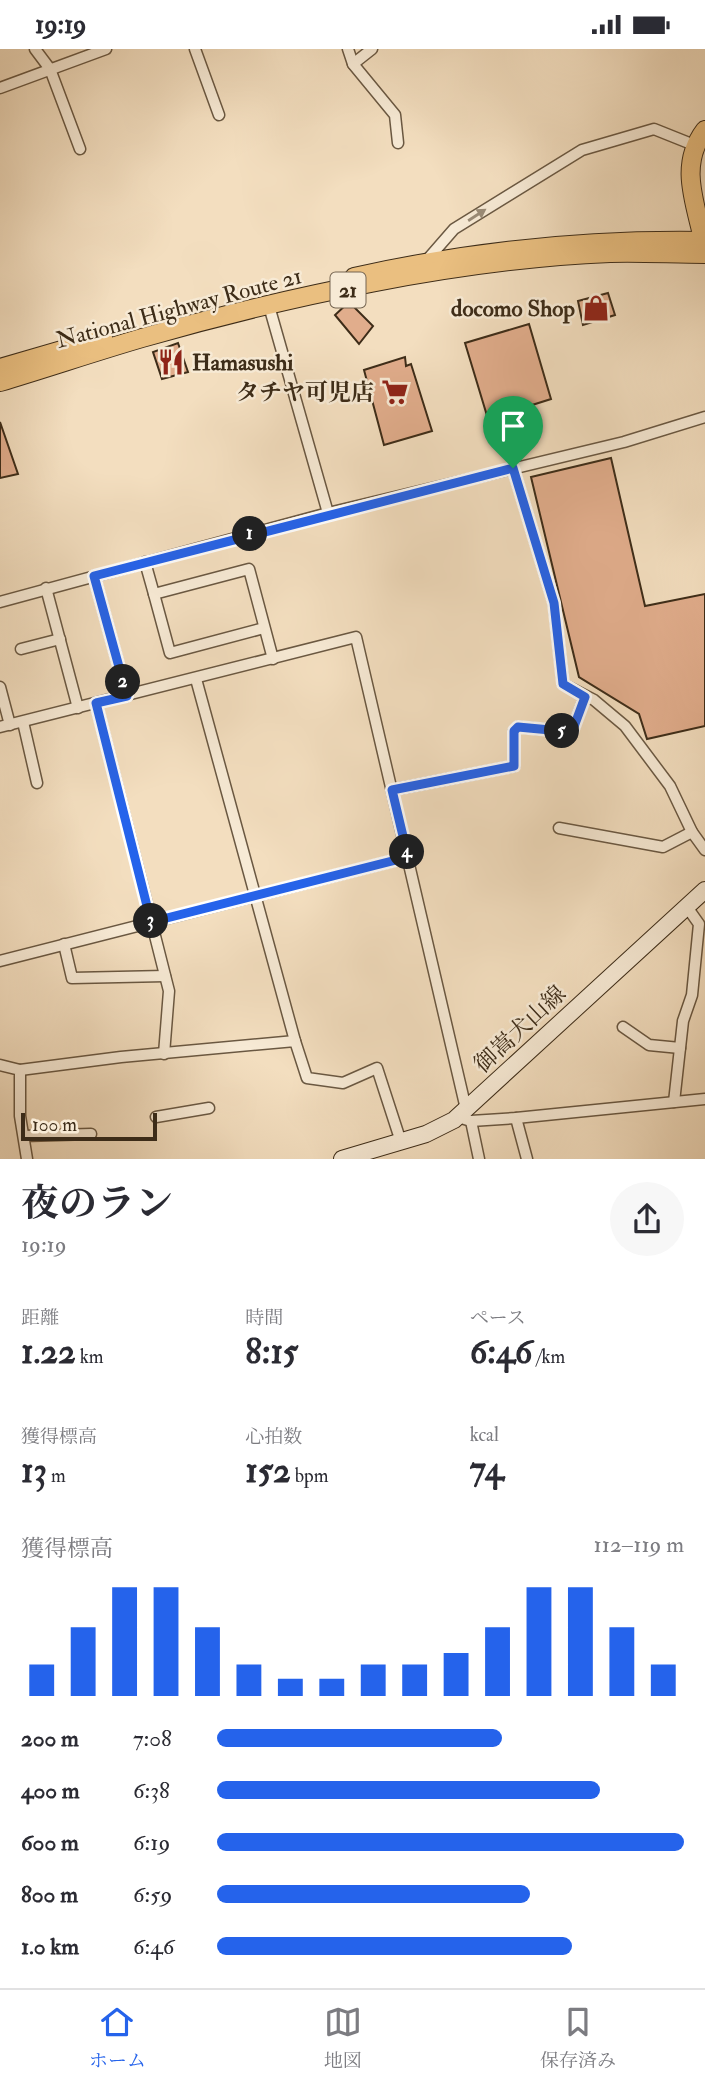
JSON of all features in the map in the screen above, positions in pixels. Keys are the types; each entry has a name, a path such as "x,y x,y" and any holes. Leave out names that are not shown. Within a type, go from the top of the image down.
{"highway":[{"path":"705,130 694,145 689,162 690,184 705,246"},
{"name":"National Highway Route 21","path":"0,368 139,328 427,260 609,241 705,246"},
{"name":"National Highway Route 21","path":"0,382 142,338 269,306 416,277 521,261 705,246"}],"main road":[{"name":"御嵩犬山線","path":"342,1159 426,1134 465,1116 705,890"}],"street":[{"path":"35,49 50,69 80,149"},
{"path":"0,88 106,49"},
{"path":"195,49 219,115"},
{"path":"348,49 353,64 393,112 398,143"},
{"path":"353,64 372,49"},
{"path":"427,260 454,229 582,151 654,129 694,145"},
{"path":"269,306 328,513"},
{"path":"0,602 328,513 624,442 705,417"},
{"path":"513,468 554,603 563,684 614,715 646,751 670,786 692,832 705,850"},
{"path":"145,562 170,653 264,628"},
{"path":"154,594 248,569 273,659"},
{"path":"94,576 127,696"},
{"path":"46,589 78,708"},
{"path":"0,687 5,726 356,637 465,1116 480,1159"},
{"path":"21,649 60,639"},
{"path":"196,678 253,895 307,1078 343,1083 377,1068 401,1142"},
{"path":"392,790 514,766 514,731 518,727 572,732 585,697"},
{"path":"96,703 169,991 164,1054"},
{"path":"23,722 37,783"},
{"path":"559,828 663,847 692,832"},
{"path":"0,961 408,857"},
{"path":"674,1102 683,1021 692,995 699,924 687,907"},
{"path":"64,944 72,978 165,976"},
{"path":"623,1027 649,1045 680,1048"},
{"path":"0,1065 20,1070 295,1041"},
{"path":"20,1070 20,1117 27,1159"},
{"path":"465,1116 516,1118 705,1099"},
{"path":"156,1117 209,1108"},
{"path":"516,1118 527,1159"},
{"path":"24,1136 91,1134"}],"building":[{"name":"docomo Shop","path":"608,293 615,315 583,325 578,301"},
{"path":"349,302 373,326 359,344 335,315"},
{"path":"529,324 551,399 488,419 465,343"},
{"name":"Hamasushi","path":"178,343 188,372 162,379 153,352"},
{"name":"タチヤ可児店","path":"405,357 406,366 411,364 432,431 384,445 364,370"},
{"path":"0,422 18,474 0,478"},
{"path":"611,458 645,606 705,594 705,726 647,739 639,714 579,677 531,477"}],"place":[{"name":"docomo Shop","path":"596,308"},
{"name":"Hamasushi","path":"171,362"},
{"name":"タチヤ可児店","path":"395,392"}],"route":[{"path":"513,468 554,603 563,684 585,697 572,732 518,727 514,731 514,766 392,790 408,857 151,922 96,703 127,696 94,576 328,513 513,468"}]}
